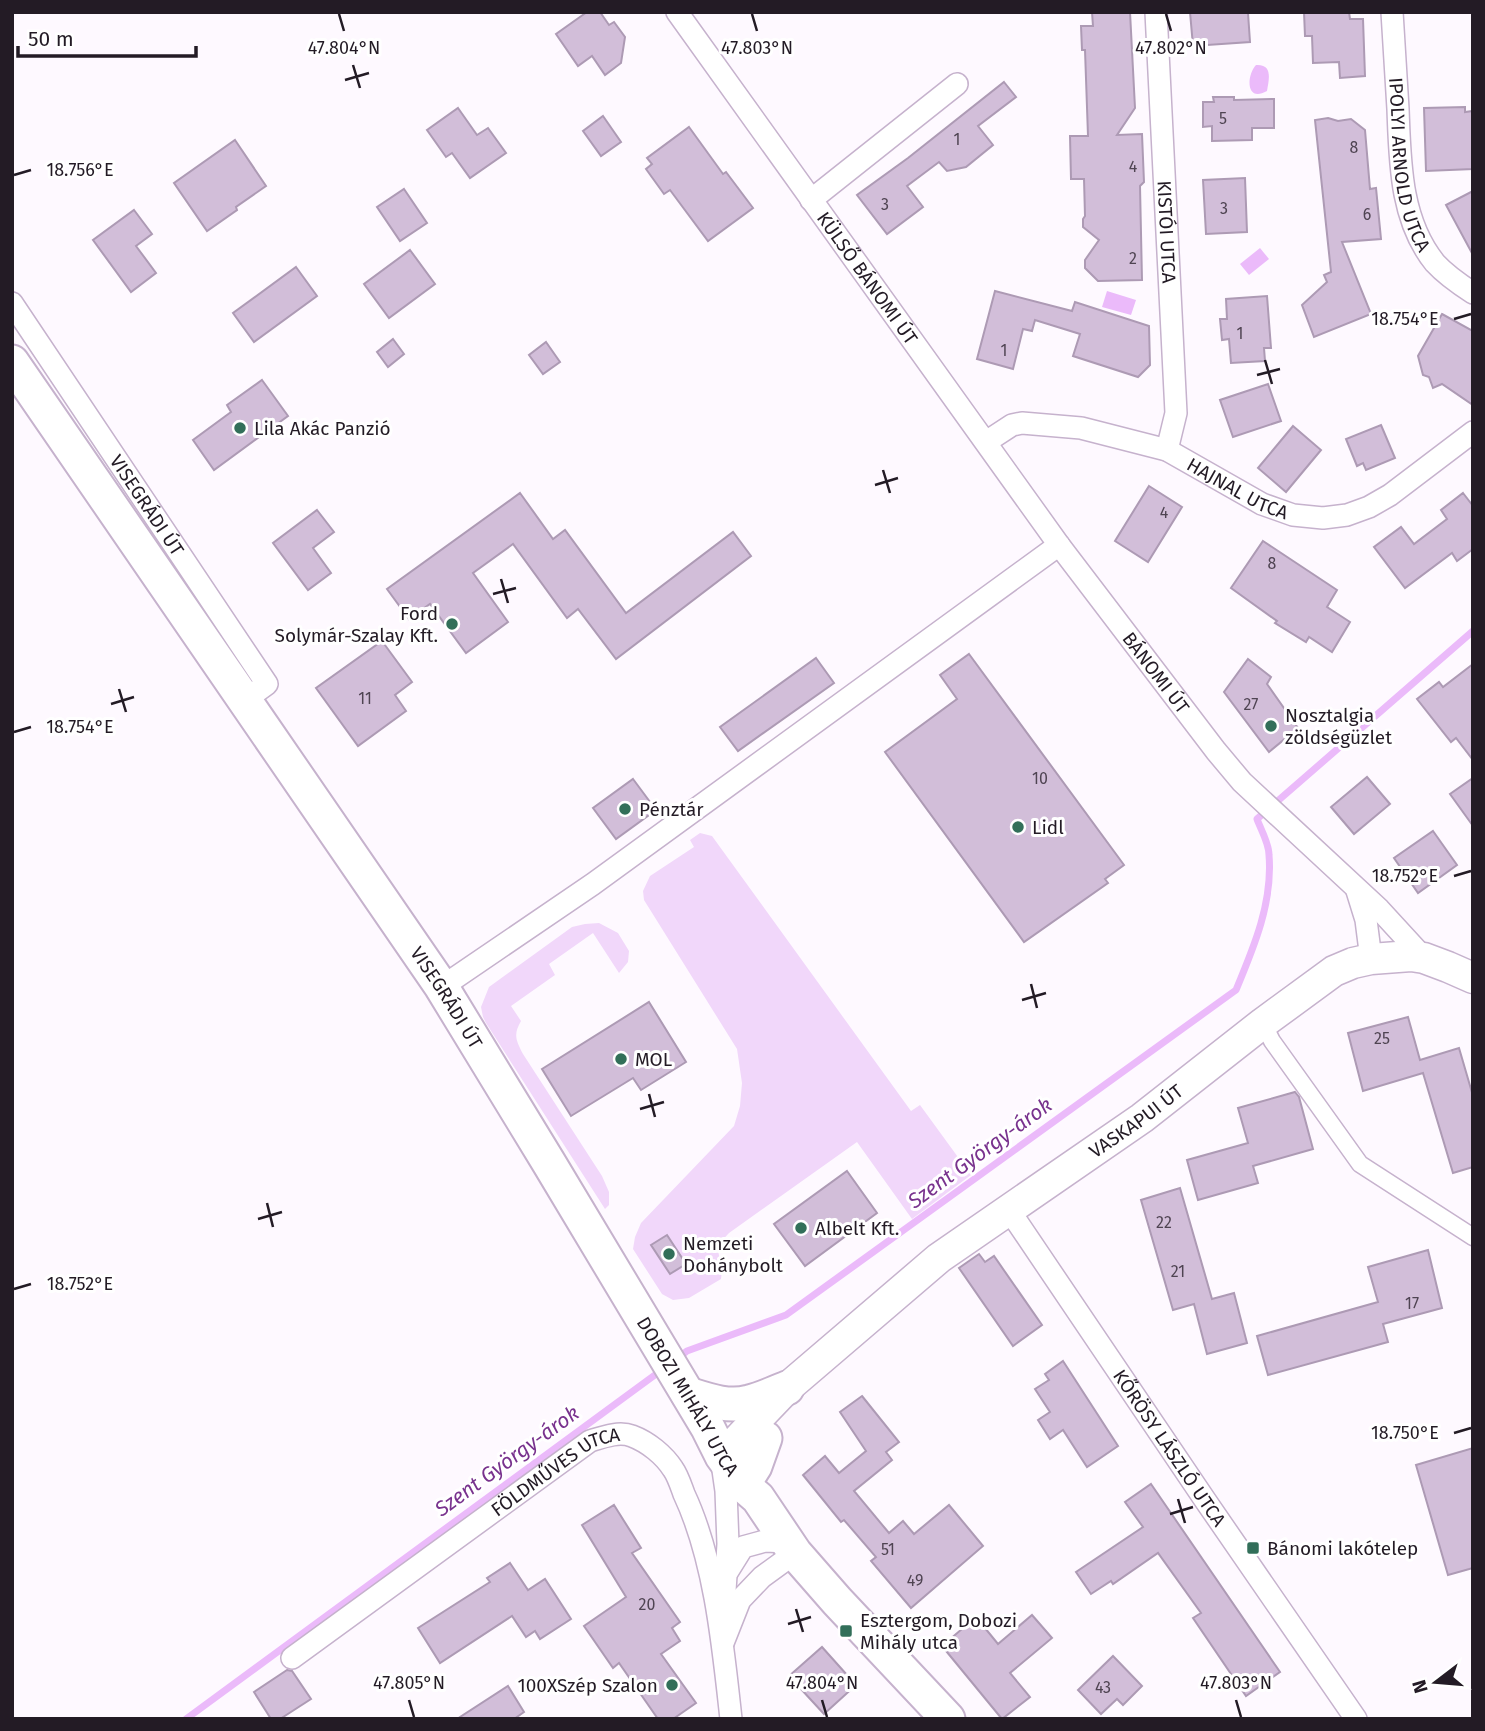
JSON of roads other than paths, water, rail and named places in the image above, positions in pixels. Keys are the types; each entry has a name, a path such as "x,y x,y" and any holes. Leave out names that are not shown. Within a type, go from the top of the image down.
{"main road":[{"name":"VISEGRÁDI ÚT","path":"12,362 441,986 634,1306"},
{"name":"VASKAPUI ÚT","path":"722,1456 787,1388 939,1258 1142,1118 1334,971 1371,959 1411,956 1424,958"},
{"path":"1424,958 1473,978"},
{"name":"DOBOZI MIHÁLY UTCA","path":"634,1306 722,1456 743,1485 758,1499 791,1548 837,1601 948,1719"},
{"name":"VASKAPUI ÚT","path":"722,1456 741,1453 765,1438 861,1325"},
{"path":"676,1375 712,1401 727,1403 747,1403 787,1388"},
{"path":"743,1485 755,1466 765,1438"}],"street":[{"name":"KÜLSŐ BÁNOMI ÚT","path":"677,12 1059,545"},
{"name":"KISTÓI UTCA","path":"1156,12 1176,413 1167,450"},
{"name":"IPOLYI ARNOLD UTCA","path":"1392,12 1401,170 1407,204 1419,236 1435,262 1456,282 1473,293"},
{"path":"811,200 957,83"},
{"name":"VISEGRÁDI ÚT","path":"12,303 267,684 245,700"},
{"name":"HAJNAL UTCA","path":"986,442 1012,425 1022,423 1081,428 1167,450 1262,504 1293,514 1323,518 1348,515 1370,507 1473,432"},
{"path":"441,986 593,884 1059,545"},
{"name":"BÁNOMI ÚT","path":"1059,545 1242,782 1357,889"},
{"path":"1357,889 1424,958"},
{"path":"1357,889 1366,920 1371,959"},
{"path":"1263,1023 1272,1041 1360,1164 1473,1237"},
{"name":"KŐRÖSY LÁSZLÓ UTCA","path":"1009,1210 1356,1719"},
{"name":"FÖLDMŰVES UTCA","path":"292,1658 590,1441 608,1435 630,1435 653,1448 674,1470 695,1518 723,1643 731,1719"},
{"name":"FÖLDMŰVES UTCA","path":"722,1456 727,1544 723,1643"},
{"path":"725,1576 743,1547 765,1541 791,1548"},
{"name":"FÖLDMŰVES UTCA","path":"723,1643 740,1600 791,1548"}],"waterway":[{"name":"Szent György-árok","path":"678,1358 687,1351 786,1315 1236,990 1255,941 1268,890 1269,850 1257,819 1473,631"},
{"name":"Szent György-árok","path":"186,1719 663,1369"}],"place":[{"name":"Lila Akác Panzió","path":"240,428"},
{"name":"Ford Solymár-Szalay Kft.","path":"452,624"},
{"name":"Nosztalgia zöldségüzlet","path":"1271,726"},
{"name":"Pénztár","path":"625,809"},
{"name":"Lidl","path":"1018,827"},
{"name":"MOL","path":"621,1059"},
{"name":"Albelt Kft.","path":"801,1228"},
{"name":"Nemzeti Dohánybolt","path":"669,1254"},
{"name":"Bánomi lakótelep","path":"1253,1548"},
{"name":"Esztergom, Dobozi Mihály utca","path":"846,1631"},
{"name":"100XSzép Szalon","path":"672,1685"}]}
